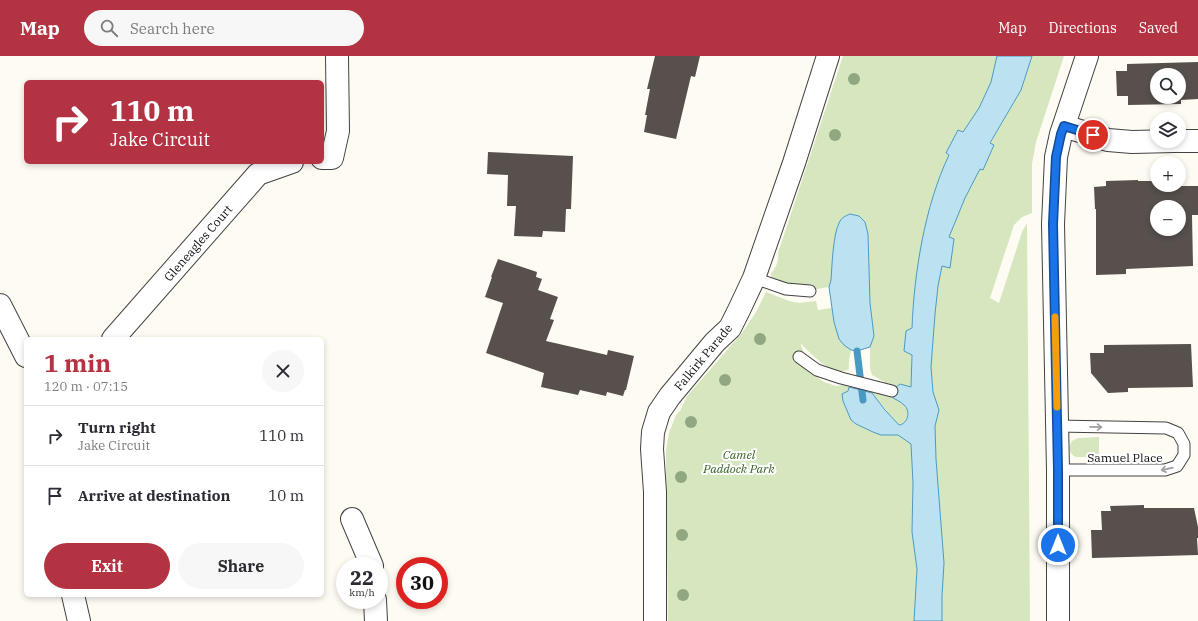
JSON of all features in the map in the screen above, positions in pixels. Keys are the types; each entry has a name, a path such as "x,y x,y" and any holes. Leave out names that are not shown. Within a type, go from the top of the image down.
{"street":[{"path":"324,158 332,158 338,131 337,56"},
{"name":"Falkirk Parade","path":"655,621 654,492 652,449 653,432 659,412 670,396 716,342 730,328 739,310 754,278 794,163 828,56"},
{"path":"1058,621 1058,470 1053,224 1056,157 1061,134 1087,56"},
{"path":"1064,126 1108,140 1150,142"},
{"path":"1186,141 1198,141"},
{"name":"Gleneagles Court","path":"115,337 258,174 286,164"},
{"path":"0,305 24,352"},
{"path":"352,519 368,557"},
{"path":"73,597 79,621"},
{"path":"375,609 376,621"}],"lane":[{"path":"754,278 786,289 810,291"},
{"path":"799,357 817,370 841,378 892,391"},
{"name":"Samuel Place","path":"1057,426 1166,428 1178,433 1184,444 1184,455 1177,466 1166,470 1058,470"}],"green space":[{"path":"843,56 997,56 991,82 979,108 963,132 958,130 946,154 949,155 930,205 916,279 912,316 911,388 895,388 872,375 870,368 870,347 874,336 870,303 868,234 838,224 829,287 805,291 772,280 771,274 777,264 778,253"},
{"path":"1032,56 1064,56 1036,142 1032,164 1032,213 1022,217 1014,225 990,298 999,303 1022,232 1027,223 1030,621 942,621 944,563 935,426 939,410 933,392 931,367 938,286 942,266 950,267 948,237 965,198 980,169 983,170 994,146 990,144 1021,90"},
{"name":"Camel Paddock Park","path":"766,292 789,301 799,303 816,301 818,310 832,308 839,336 851,350 849,369 836,371 829,368 800,343 812,372 824,382 836,386 843,385 849,387 843,401 851,420 856,424 873,432 898,435 911,444 913,483 912,532 917,569 914,621 668,621 666,450 669,433 676,415 680,411 687,396 742,333 756,312"},
{"path":"875,392 892,397 906,406 908,411 907,419 902,424 899,425 895,421 872,393"},
{"path":"1099,437 1099,457 1076,457 1071,452 1070,448 1072,441 1078,438"}],"water":[{"path":"997,56 1032,56 1021,90 990,143 994,145 983,170 980,169 965,198 949,237 954,239 950,268 942,266 938,286 931,367 933,392 939,410 935,426 944,563 942,621 914,621 917,569 912,532 913,483 911,444 898,435 881,435 856,424 851,420 843,401 842,394 848,391 849,387 872,393 899,425 905,422 908,417 906,408 902,403 893,398 895,388 900,384 911,387 912,355 904,351 906,331 912,328 918,262 927,217 933,195 949,155 946,153 958,130 963,132 979,108 991,82"},
{"path":"850,214 859,216 865,222 868,234 870,303 874,336 870,347 857,351 851,350 839,339 834,322 829,287 837,228 841,220"}],"building":[{"path":"655,56 700,56 695,77 691,76 676,139 644,132 647,115 645,115 650,89 647,89"},
{"path":"1198,62 1198,99 1186,100 1186,68 1150,68 1150,104 1181,104 1128,105 1128,96 1117,96 1116,71 1127,71 1127,64"},
{"path":"488,152 573,156 571,209 566,209 565,232 543,231 542,237 514,236 516,206 507,206 508,175 487,174"},
{"path":"1138,180 1150,181 1150,192 1186,192 1186,186 1198,186 1198,215 1192,215 1193,266 1126,269 1126,274 1096,275 1096,209 1094,187 1106,186 1106,181"},
{"path":"498,259 537,272 536,277 542,279 538,290 558,297 550,319 554,320 546,341 607,355 608,350 634,356 626,390 623,396 607,392 606,396 580,390 578,395 541,387 544,373 486,353 503,303 485,297"},
{"path":"1191,344 1193,387 1128,388 1128,392 1108,393 1091,373 1090,353 1104,353 1104,345"},
{"path":"1144,505 1144,508 1194,508 1198,527 1198,555 1092,558 1091,530 1102,530 1101,511 1111,511 1110,506"}],"waterway":[{"path":"857,351 863,400"}],"slow traffic":[{"path":"1055,317 1057,407"}],"route":[{"path":"1058,545 1053,224 1056,157 1064,126 1093,135"}]}
